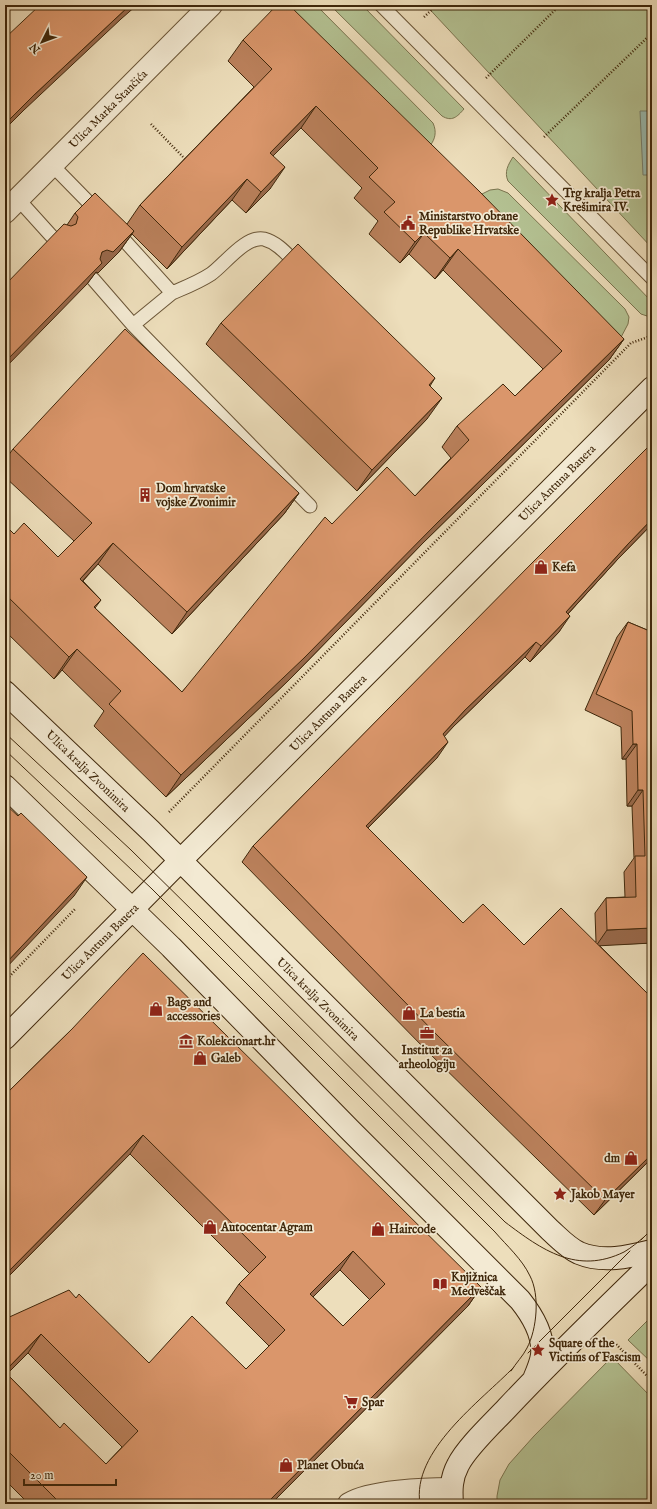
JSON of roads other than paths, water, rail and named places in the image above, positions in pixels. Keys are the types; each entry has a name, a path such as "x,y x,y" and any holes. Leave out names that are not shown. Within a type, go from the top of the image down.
{"main road":[{"name":"Ulica Marka Stančića","path":"11,206 211,5"},
{"name":"Ulica Antuna Bauera","path":"5,1038 180,860 652,388"},
{"name":"Ulica kralja Zvonimira","path":"5,692 180,860 550,1230 567,1245 579,1253 605,1259 623,1258 652,1251"},
{"path":"5,786 133,909 520,1300 529,1312 540,1340 542,1355 534,1379"},
{"path":"349,1504 354,1501 374,1496 420,1489 451,1496 453,1477 458,1464 471,1448 534,1379 652,1263"}],"lane":[{"path":"381,5 652,278"},
{"path":"52,165 90,203 172,293"},
{"path":"11,206 55,240"},
{"path":"133,325 172,293 198,282 213,273 241,247 250,242 263,239 280,248 308,275"},
{"path":"93,279 133,325 310,506"}],"water":[{"path":"640,111 652,111 652,175 643,175"}],"tram line":[{"path":"5,733 131,850 505,1222 547,1250 575,1260 591,1261 607,1258 624,1252 644,1237"},
{"path":"5,750 152,889 495,1232 519,1258 527,1270 533,1284 536,1312 530,1340 525,1351 511,1371"},
{"path":"641,1240 652,1229"},
{"path":"528,1353 630,1251"},
{"path":"420,1504 420,1484 426,1465 437,1446 467,1411 514,1367"}],"place":[{"name":"Trg kralja Petra Krešimira IV.","path":"552,200"},
{"name":"Ministarstvo obrane Republike Hrvatske","path":"408,223"},
{"name":"Dom hrvatske vojske Zvonimir","path":"145,495"},
{"name":"Kefa","path":"541,567"},
{"name":"Bags and accessories","path":"156,1009"},
{"name":"La bestia","path":"409,1013"},
{"name":"Institut za arheologiju","path":"427,1033"},
{"name":"Kolekcionart.hr","path":"186,1041"},
{"name":"Galeb","path":"200,1058"},
{"name":"dm","path":"631,1158"},
{"name":"Jakob Mayer","path":"560,1194"},
{"name":"Autocentar Agram","path":"210,1227"},
{"name":"Haircode","path":"378,1229"},
{"name":"Knjižnica Medveščak","path":"440,1284"},
{"name":"Square of the Victims of Fascism","path":"538,1350"},
{"name":"Spar","path":"351,1402"},
{"name":"Planet Obuća","path":"286,1465"}]}
